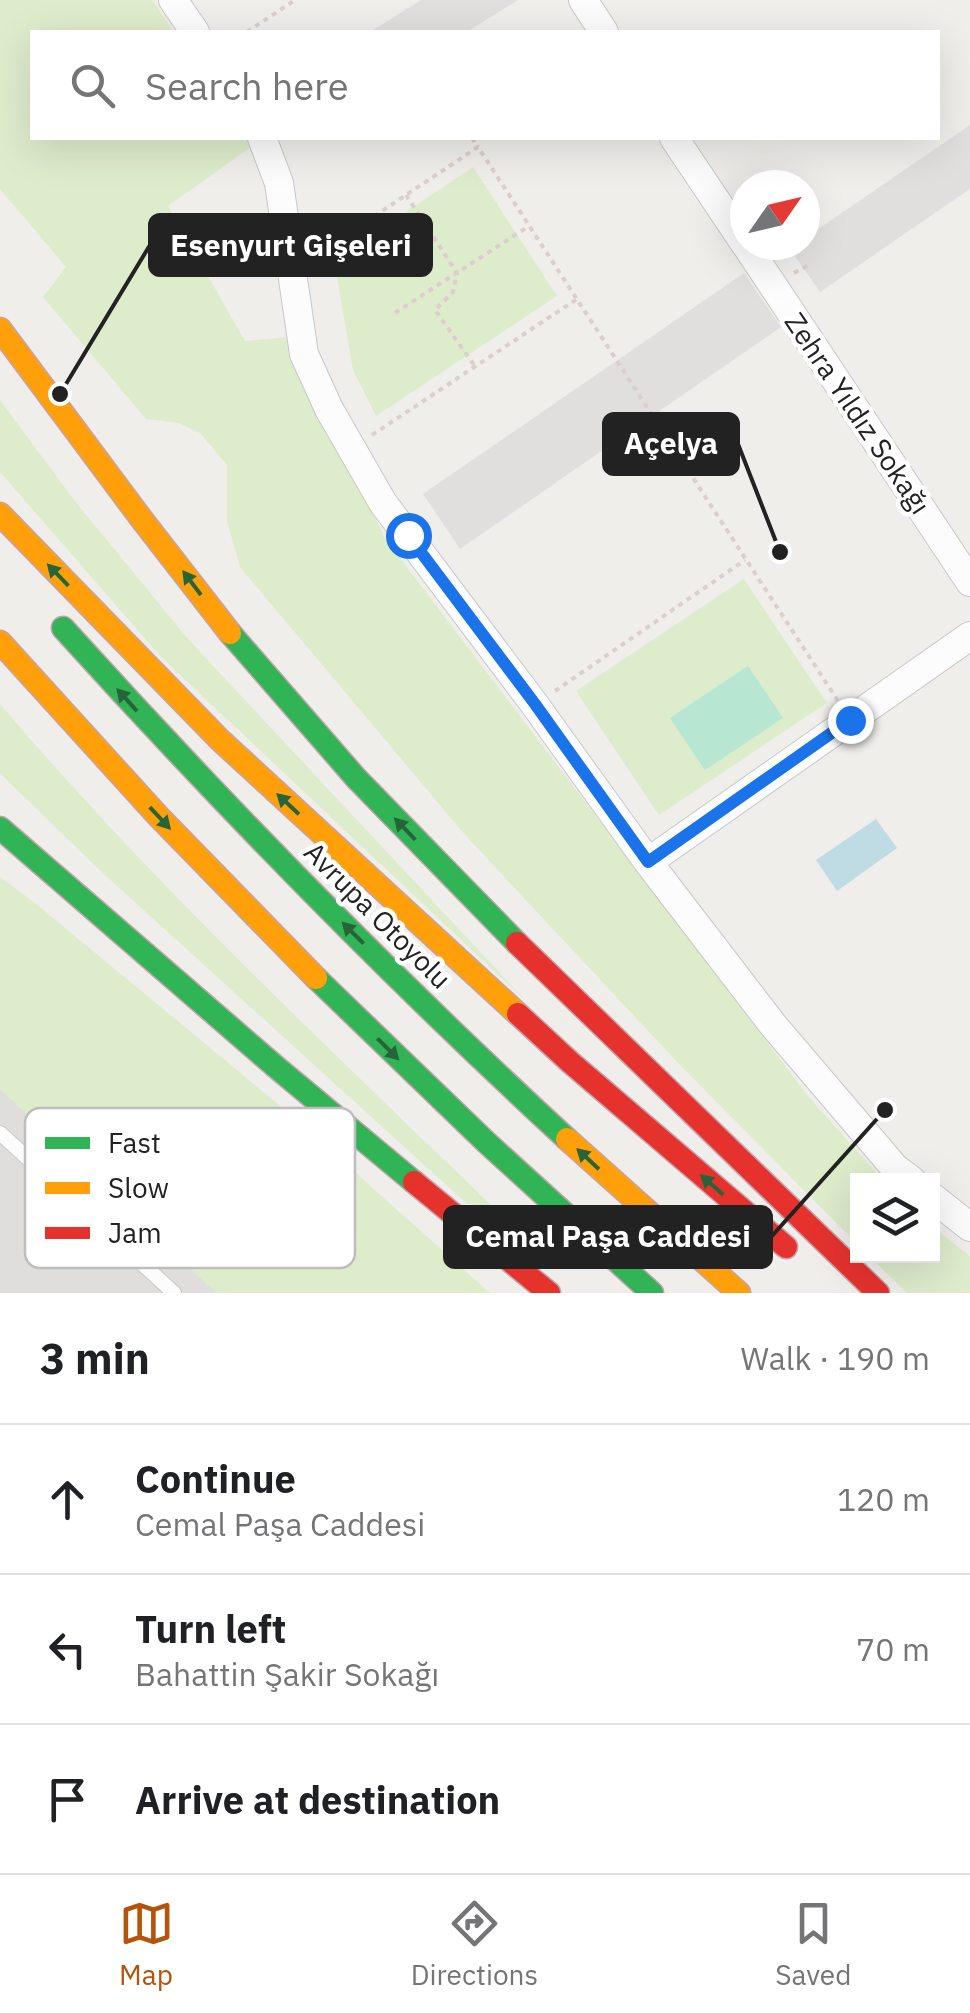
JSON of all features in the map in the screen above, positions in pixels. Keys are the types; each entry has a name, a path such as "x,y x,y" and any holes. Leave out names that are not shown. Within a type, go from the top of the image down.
{"highway":[{"path":"0,330 207,604 357,779 496,924 878,1293"},
{"path":"0,514 263,781 570,1062 800,1258"},
{"name":"Avrupa Otoyolu","path":"46,608 134,708 376,957 511,1088 739,1293"},
{"path":"0,642 230,892 490,1147 652,1293"},
{"path":"3,830 325,1108"},
{"path":"355,1133 548,1293"},
{"path":"515,1267 537,1293"}],"street":[{"path":"173,0 194,30"},
{"path":"583,0 603,30"},
{"path":"263,140 279,183 304,354 329,409 383,503 773,1025 902,1173"},
{"name":"Zehra Yıldız Sokağı","path":"675,140 730,220"},
{"name":"Zehra Yıldız Sokağı","path":"757,260 970,582"},
{"path":"648,862 970,636"},
{"path":"940,1204 970,1227"}],"lane":[{"path":"0,1133 25,1156"},
{"path":"147,1268 174,1293"}],"path":[{"path":"250,30 295,0"},
{"path":"473,140 850,720"},
{"path":"292,272 478,147"},
{"path":"406,195 457,273 453,292 435,310 475,366"},
{"path":"396,313 529,226"},
{"path":"352,448 577,299"},
{"path":"535,704 746,559"}],"shaded area":[{"path":"421,0 518,0 470,30 373,30"},
{"path":"970,125 970,189 820,292 798,260 820,260 820,228"},
{"path":"744,273 781,327 460,549 423,494"},
{"path":"0,1087 25,1110 25,1268 199,1268 227,1293 0,1293"}],"green space":[{"path":"0,0 152,0 173,30 30,30 30,140 246,140 251,147 168,206 245,341 287,337 385,538 808,1096 877,1173 850,1173 850,1237 680,1065 466,836 240,567 227,521 227,465 200,433 179,423 146,419 43,297 66,267 0,189"},
{"path":"473,167 557,296 376,416 353,370 334,260"},
{"path":"0,400 74,500 188,639 526,1001 161,657 0,472"},
{"path":"744,579 827,703 659,815 576,691"},
{"path":"748,666 783,718 705,770 670,718"},
{"path":"0,704 180,900 498,1212 466,1203 94,865 0,773"},
{"path":"0,877 283,1108 25,1108 25,1113 0,1089"},
{"path":"355,1172 490,1293 216,1293 190,1268 355,1268"},
{"path":"940,1232 970,1256 970,1293 907,1293 876,1263 940,1263"}],"water":[{"path":"876,819 897,848 837,891 816,860"}],"traffic: fast":[{"path":"63,628 309,890 567,1139"},
{"path":"230,633 356,778 517,943"},
{"path":"0,828 325,1108"},
{"path":"316,978 486,1142 652,1293"},
{"path":"355,1133 414,1182"}],"traffic: slow":[{"path":"0,329 230,633"},
{"path":"0,514 220,740 518,1014"},
{"path":"0,642 159,817 316,978"},
{"path":"567,1139 739,1293"}],"traffic: jam":[{"path":"517,943 878,1293"},
{"path":"518,1014 786,1247"},
{"path":"414,1182 549,1293"}],"place":[{"name":"Esenyurt Gişeleri","path":"60,394"},
{"name":"Açelya","path":"780,552"},
{"name":"Cemal Paşa Caddesi","path":"885,1110"}],"route":[{"path":"408,535 648,862 850,720"}]}
